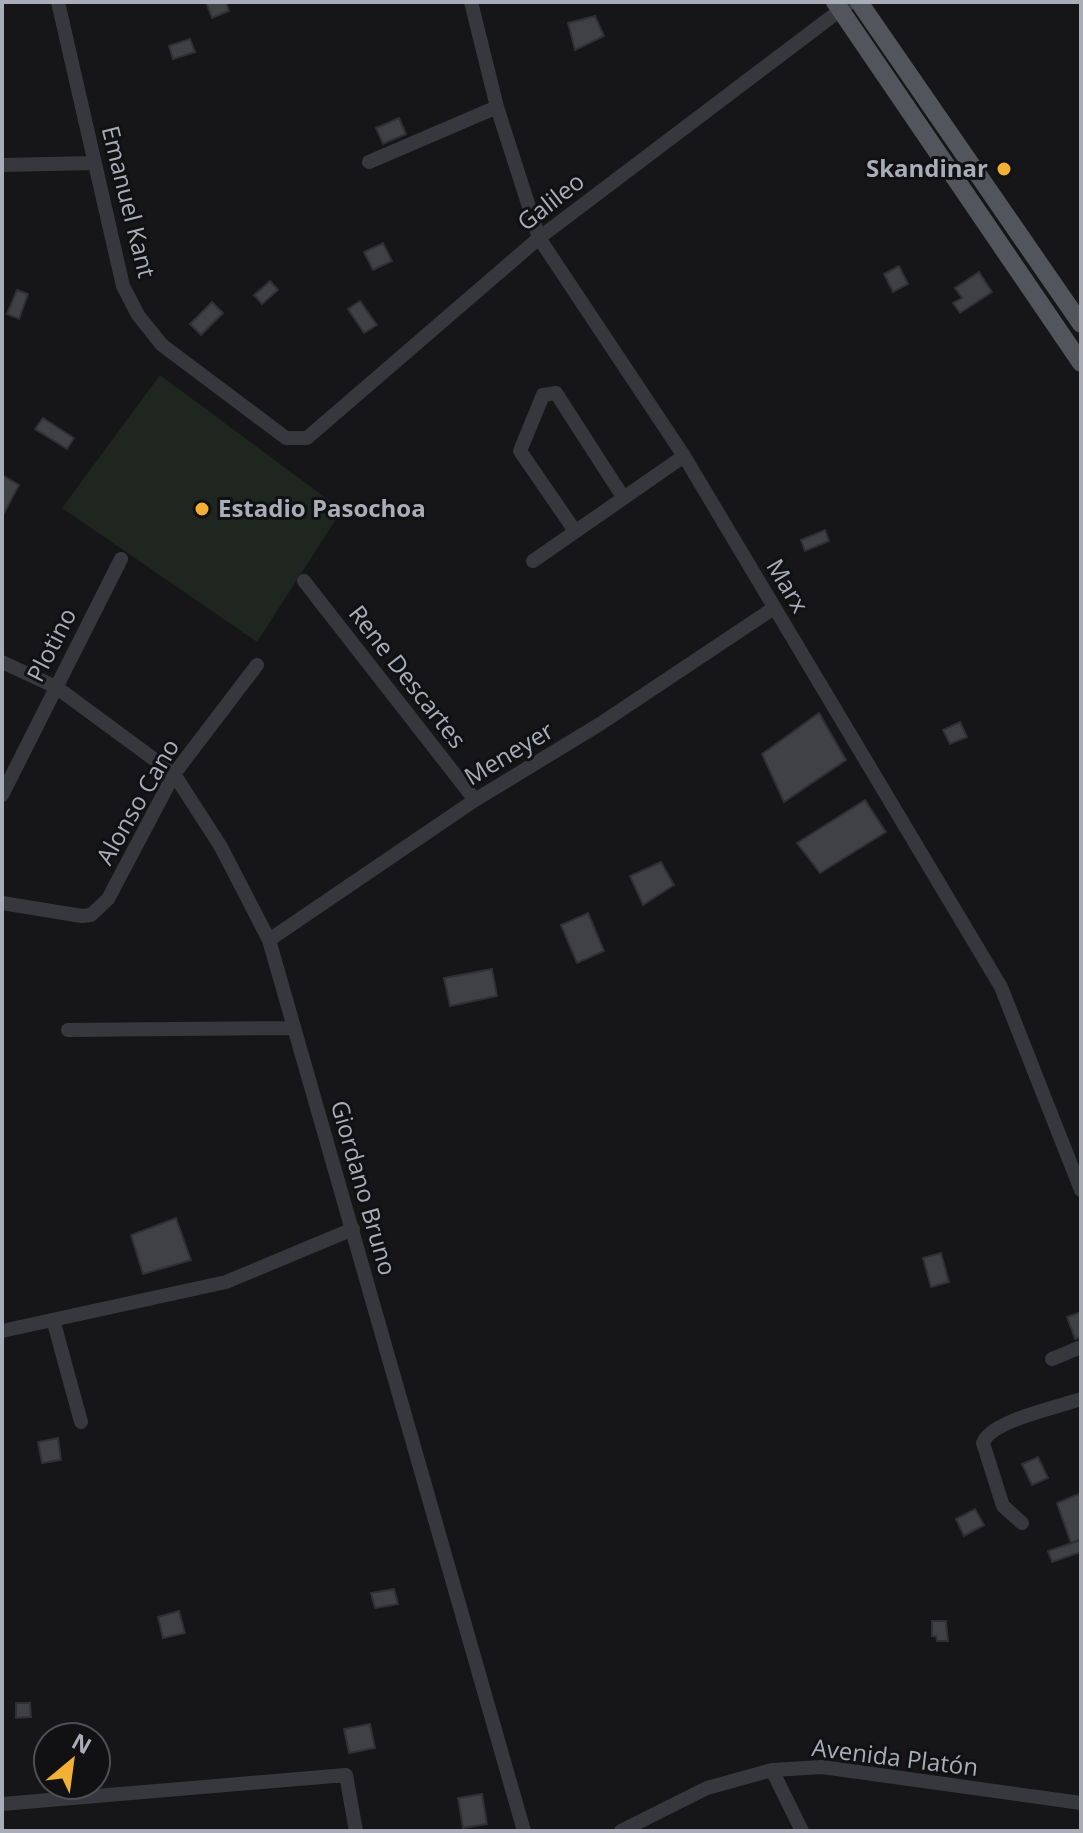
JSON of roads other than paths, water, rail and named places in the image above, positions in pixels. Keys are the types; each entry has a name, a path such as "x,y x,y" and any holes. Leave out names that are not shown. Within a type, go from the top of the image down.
{"main road":[{"path":"859,2 1081,324"},
{"path":"842,5 969,201 1081,363"},
{"path":"969,201 989,188"}],"street":[{"name":"Emanuel Kant","path":"58,2 123,286 138,315 162,345 286,438"},
{"name":"Marx","path":"471,2 497,107 539,238 684,456 1001,987 1081,1190"},
{"name":"Galileo","path":"286,438 307,438 539,238 842,5"},
{"path":"369,162 497,107"},
{"path":"2,165 95,163"},
{"path":"575,531 520,451 543,395 556,393 623,497"},
{"path":"533,561 684,456"},
{"name":"Plotino","path":"2,795 121,559"},
{"name":"Rene Descartes","path":"304,581 475,800"},
{"name":"Meneyer","path":"269,940 475,800 600,724 774,608"},
{"name":"Giordano Bruno","path":"2,662 56,687 174,774 221,847 269,940 524,1831"},
{"name":"Alonso Cano","path":"2,903 91,915 108,899 174,774 257,665"},
{"path":"68,1030 294,1028"},
{"path":"2,1331 54,1323 226,1282 353,1229"},
{"path":"54,1323 81,1422"},
{"path":"1052,1359 1081,1347"},
{"path":"1022,1523 1003,1506 983,1443 986,1435 999,1426 1081,1399"},
{"name":"Avenida Platón","path":"621,1831 707,1788 772,1770 822,1767 1081,1803"},
{"path":"772,1770 802,1831"},
{"path":"2,1804 346,1775 356,1831"}],"place":[{"name":"Skandinar","path":"1004,169"},
{"name":"Estadio Pasochoa","path":"202,509"}]}
